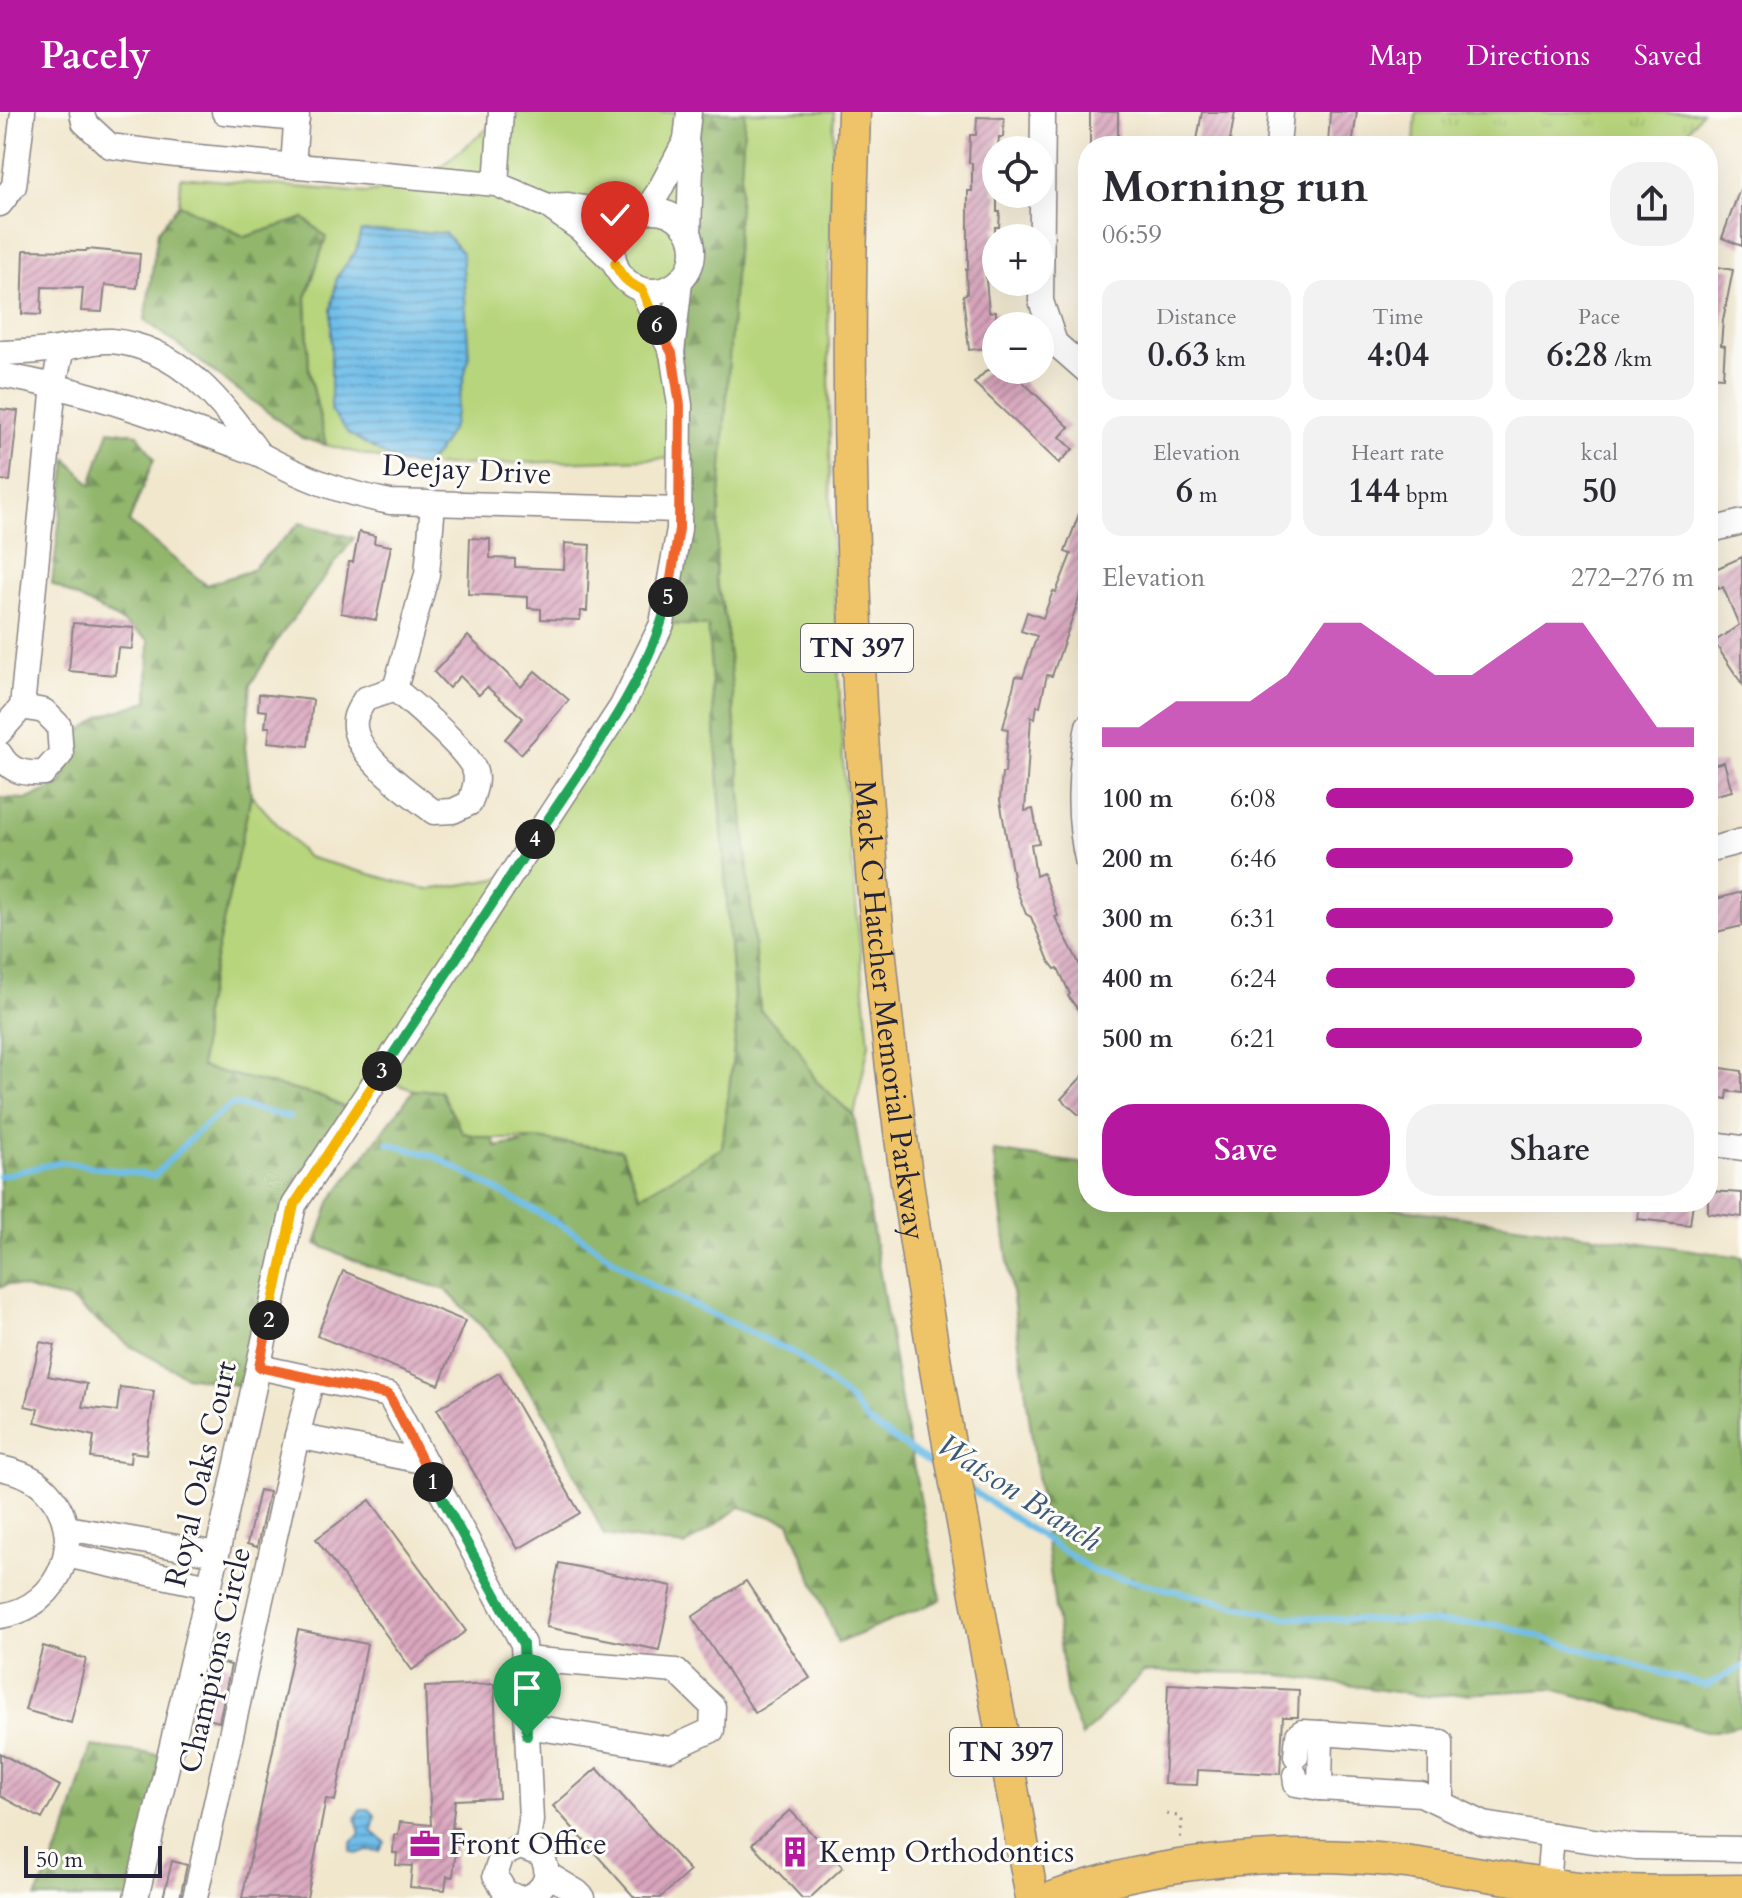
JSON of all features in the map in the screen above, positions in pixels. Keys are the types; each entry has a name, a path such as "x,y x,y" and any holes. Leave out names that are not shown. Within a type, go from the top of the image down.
{"main road":[{"name":"Mack C Hatcher Memorial Parkway","path":"854,112 848,336 851,502 859,698 885,1006 933,1354 1032,1898"},
{"path":"1053,1898 1105,1881 1184,1866 1270,1856 1327,1856 1404,1862 1593,1890 1742,1891"}],"street":[{"path":"0,204 14,186 23,112"},
{"path":"82,112 84,122 110,146 496,184 548,206 580,229 615,263"},
{"path":"224,112 297,115 293,166"},
{"path":"496,184 501,112"},
{"path":"686,140 659,191 638,214 622,225 615,237 613,250 620,275 642,290 655,291 680,282 693,259 689,233 691,168 686,140 689,112"},
{"path":"1043,112 1041,301 1055,343 1078,363"},
{"path":"1279,136 1281,112"},
{"path":"548,206 568,205 638,214 658,211 681,222 689,233"},
{"name":"Royal Oaks Court","path":"136,1898 217,1554 294,1205 622,706 662,624 678,541 680,510 680,405 672,353 680,282"},
{"name":"Royal Oaks Court","path":"642,290 672,353"},
{"name":"Deejay Drive","path":"0,353 111,341 162,355 209,389 259,454"},
{"path":"0,732 22,707 54,385 62,348"},
{"name":"Deejay Drive","path":"0,375 54,385 142,410 259,454 302,477 350,494 390,502 680,510"},
{"path":"395,689 427,574 433,504"},
{"path":"1718,528 1742,522"},
{"path":"395,689 449,737 475,770 470,803 453,811 434,812 391,779 359,742 355,718 365,699 395,689"},
{"path":"0,754 16,771 30,774 44,773 61,754 59,726 44,711 22,707"},
{"path":"1718,847 1742,841"},
{"path":"1718,1144 1742,1148"},
{"path":"259,1367 389,1395 523,1644 531,1820 527,1847"},
{"name":"Champions Circle","path":"195,1898 312,1379"},
{"path":"297,1436 422,1461"},
{"path":"0,1468 42,1486 67,1528 66,1555 58,1578 45,1597 14,1614 0,1616"},
{"path":"67,1528 217,1554"},
{"path":"66,1555 209,1586"},
{"path":"523,1659 676,1671 713,1707 712,1730 670,1749 527,1726"},
{"path":"1441,1802 1441,1742 1302,1732 1298,1735 1296,1784 1421,1794 1484,1824 1552,1835 1636,1847 1742,1849"},
{"path":"1320,1788 1321,1733"},
{"path":"1548,1884 1552,1835"},
{"path":"525,1893 544,1860 527,1847 507,1851 498,1861 495,1875 525,1893 577,1892 583,1898"}],"path":[{"path":"1167,1814 1177,1816 1182,1821 1180,1850"}],"green space":[{"path":"508,112 680,112 681,458 425,466 439,450 462,253 445,233 361,231 356,251 337,277 331,310 331,411 398,463 326,445 309,370 306,298 326,237 304,218 245,237 179,204 181,177 366,193 419,184"},
{"path":"680,112 745,112 715,578 726,621 760,1010 797,1046 816,1081 854,1116 903,1414 941,1600 838,1643 789,1522 740,1507 685,1546 604,1535 550,1421 493,1338 446,1290 368,1266 316,1244 331,1200 414,1090 440,1091 463,1133 493,1139 496,1147 536,1139 621,1150 640,1196 722,1148 736,1031 708,626 662,624 682,528"},
{"path":"741,112 834,112 828,294 831,522 843,761 869,1044 854,1116 816,1081 796,1046 760,1010 726,621 715,578"},
{"path":"1416,112 1702,112 1684,136 1415,136"},
{"path":"179,204 245,237 304,218 326,237 306,298 309,370 326,445 302,438 145,320 158,231"},
{"path":"109,430 138,434 154,459 129,522 206,585 250,571 300,523 354,538 280,636 251,684 245,747 251,795 204,1010 201,1067 323,1097 355,1113 294,1205 254,1388 186,1376 130,1346 70,1300 8,1284 0,1288 0,798 28,799 63,783 75,735 102,716 148,701 149,640 114,617 52,584 67,459 91,485"},
{"path":"662,624 708,625 736,1031 722,1148 640,1197 621,1150 536,1139 493,1139 463,1133 440,1091 414,1090 378,1078 355,1113 323,1097 200,1067 204,1009 251,795 307,857 428,890 509,877"},
{"path":"993,1151 1078,1163 1078,1212 1424,1212 1742,1257 1742,1725 1710,1732 1553,1689 1423,1696 1266,1673 1143,1672 1082,1737 1067,1696"},
{"path":"91,1746 169,1756 136,1898 36,1898 65,1834"}],"water":[{"path":"361,231 445,233 462,253 469,356 453,426 425,466 398,463 349,434 331,411 331,310 337,277 356,251"},
{"path":"361,1809 369,1809 375,1815 372,1831 385,1842 380,1851 367,1850 357,1854 351,1851 351,1844 360,1834 356,1818"}],"building":[{"path":"1090,112 1118,112 1118,136 1090,136"},
{"path":"1202,112 1235,112 1231,136 1198,136"},
{"path":"1330,112 1357,112 1353,136 1329,136"},
{"path":"977,117 1004,118 1003,136 982,136 982,208 997,208 1000,212 999,224 982,224 982,296 988,296 989,312 982,312 982,349 969,350 963,295 967,294 968,191 972,191 970,135 976,135"},
{"path":"1742,190 1742,246 1722,238"},
{"path":"87,249 140,254 137,288 105,285 102,312 81,311 83,288 42,287 41,315 22,314 24,250"},
{"path":"1718,267 1733,270 1723,320 1723,377 1718,377"},
{"path":"982,375 982,384 1025,384 1069,427 1060,437 1073,449 1059,463 974,383"},
{"path":"0,409 18,411 10,481 0,480"},
{"path":"1078,517 1078,602 1052,676 1047,675 1040,706 1037,706 1035,718 1031,717 1025,811 1033,809 1035,819 1039,843 1031,844 1036,876 1043,873 1058,916 1055,917 1078,961 1078,1010 1068,996 1070,994 1058,968 1055,969 1049,961 1014,883 1000,800 1008,729 1003,728 1016,676 1023,677 1037,636 1021,631 1027,612 1043,618 1071,554 1065,552"},
{"path":"359,532 375,536 374,543 391,546 376,620 341,613 349,562 353,562"},
{"path":"470,538 490,539 490,558 515,559 515,567 564,569 565,543 590,545 587,611 581,611 580,620 541,619 541,609 528,608 528,597 468,594"},
{"path":"1742,557 1742,684 1718,648 1718,639 1739,625 1723,587 1718,587 1718,568"},
{"path":"73,623 134,628 132,649 118,648 115,675 69,671"},
{"path":"468,636 521,687 535,671 569,700 521,754 505,739 523,718 487,687 479,695 460,676 449,688 434,672"},
{"path":"259,694 313,700 308,746 268,742 270,727 265,727 267,711 258,710"},
{"path":"1724,762 1732,791 1718,794 1718,764"},
{"path":"1742,892 1742,926 1718,932 1718,898"},
{"path":"1718,1067 1742,1071 1742,1093 1728,1091 1727,1099 1718,1098"},
{"path":"1078,1081 1078,1114 1061,1099"},
{"path":"1718,1192 1742,1193 1742,1217 1708,1213 1718,1212"},
{"path":"1639,1212 1692,1212 1690,1225 1638,1219"},
{"path":"343,1271 465,1321 439,1385 317,1336"},
{"path":"40,1342 55,1345 48,1376 87,1384 82,1407 117,1411 120,1387 154,1391 146,1454 131,1452 130,1463 91,1458 94,1436 35,1422 38,1409 25,1406"},
{"path":"499,1373 580,1513 518,1549 437,1409"},
{"path":"259,1490 269,1492 257,1547 247,1544"},
{"path":"370,1500 466,1631 412,1670 316,1539"},
{"path":"559,1563 672,1586 659,1650 546,1627"},
{"path":"746,1581 810,1678 755,1713 692,1617"},
{"path":"298,1630 367,1644 335,1801 326,1799 307,1898 242,1898"},
{"path":"43,1646 86,1659 71,1723 25,1710"},
{"path":"218,1662 231,1665 219,1722 205,1718"},
{"path":"494,1684 499,1798 455,1800 452,1828 458,1828 453,1877 447,1876 445,1890 410,1887 412,1866 396,1865 394,1835 398,1835 400,1822 431,1825 425,1687"},
{"path":"1168,1684 1299,1690 1298,1717 1283,1717 1280,1774 1198,1770 1197,1785 1164,1784"},
{"path":"0,1753 60,1786 42,1819 0,1796"},
{"path":"597,1768 690,1871 660,1898 635,1898 553,1806"},
{"name":"Kemp Orthodontics","path":"790,1810 843,1867 810,1898 802,1898 752,1844"},
{"path":"172,1861 187,1865 180,1898 163,1898"}],"waterway":[{"name":"Watson Branch","path":"0,1176 61,1162 154,1176 197,1132 232,1104 289,1117"},
{"name":"Watson Branch","path":"388,1143 436,1157 572,1231 651,1285 796,1354 849,1399 867,1421 944,1472"},
{"name":"Watson Branch","path":"970,1489 1095,1572 1285,1617 1500,1625 1706,1686 1742,1667"}],"place":[{"name":"Front Office","path":"425,1844"},
{"name":"Kemp Orthodontics","path":"795,1852"}],"route":[{"path":"527,1736 523,1644 389,1395 259,1367 294,1205 622,706 662,624 679,529 680,405 672,353 642,290 620,275 615,263"}]}
